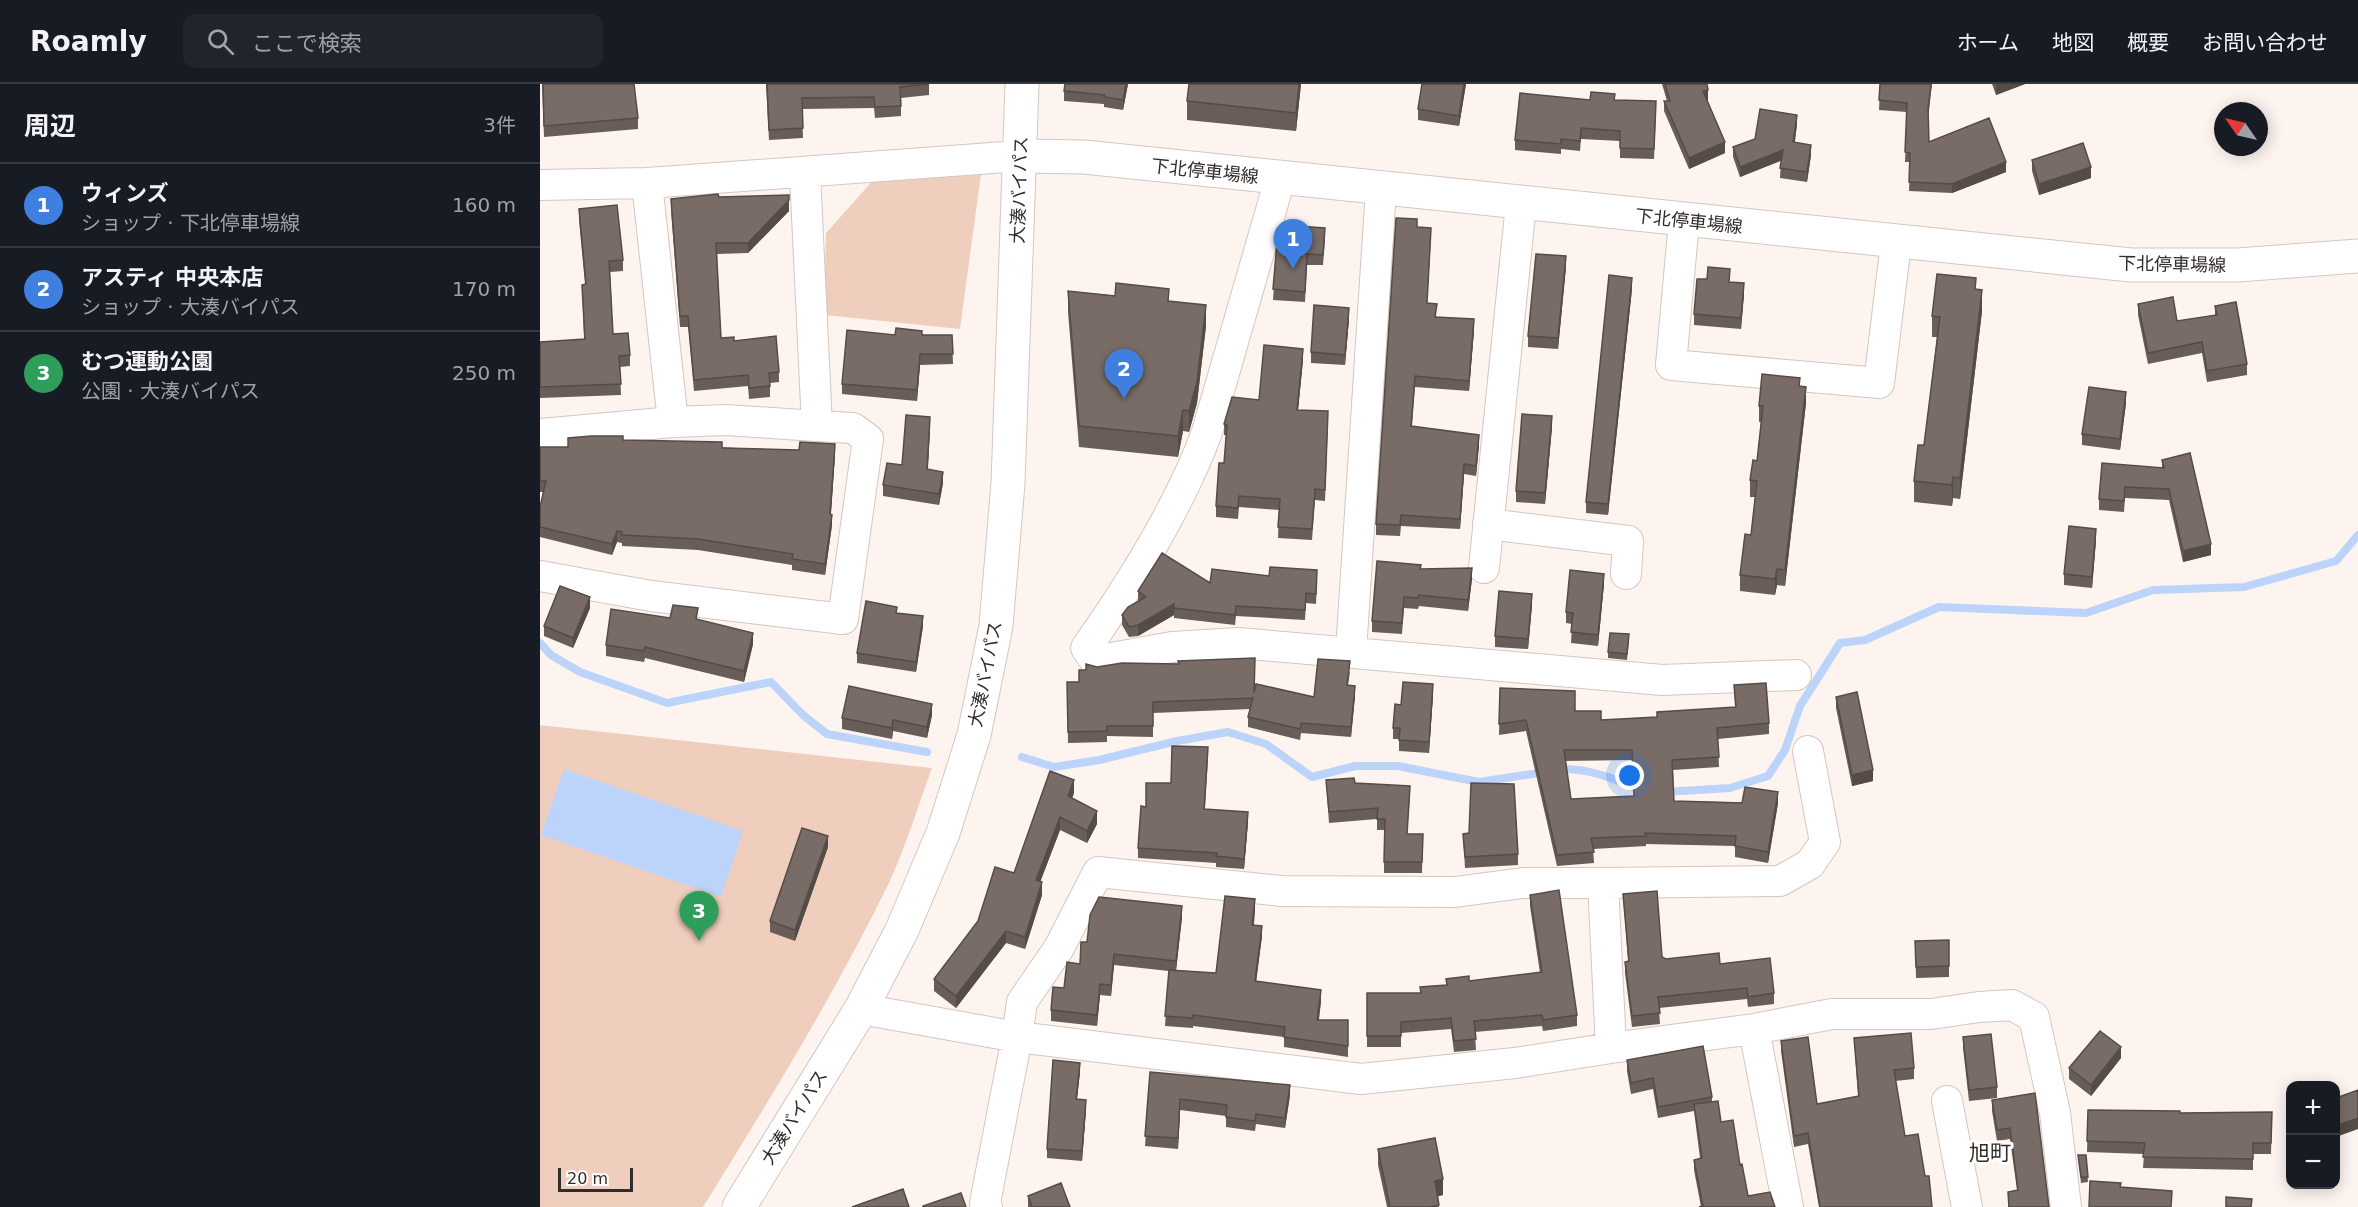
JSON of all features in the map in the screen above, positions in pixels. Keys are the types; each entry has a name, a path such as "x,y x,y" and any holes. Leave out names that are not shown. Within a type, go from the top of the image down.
{"main road":[{"name":"大湊バイパス","path":"745,1205 861,1009 902,930 943,833 974,735 996,626 1008,483 1022,84"},
{"name":"下北停車場線","path":"1020,156 1084,157 1896,243 2132,265 2238,265 2358,256"}],"street":[{"path":"540,185 647,183 805,174 1020,156"},
{"path":"805,174 817,426"},
{"path":"1280,179 1210,421 1193,469 1168,516 1086,648 1095,660 1172,647 1239,643 1662,680 1796,675"},
{"path":"647,183 673,422"},
{"path":"1351,652 1381,189"},
{"path":"1484,568 1521,204"},
{"path":"1684,221 1671,365 1879,383 1896,243"},
{"path":"540,434 673,422 726,420 853,428 868,439 843,619 651,596 540,576"},
{"path":"1488,524 1629,541 1626,574"},
{"path":"987,1207 1022,1002 1059,948 1098,872 1282,891 1455,892 1523,883 1780,881 1810,864 1825,842 1808,751"},
{"path":"1603,882 1611,1048"},
{"path":"861,1009 1017,1036 1361,1079 1515,1063 1754,1029 1832,1014 1931,1014 2012,1005 2034,1017 2055,1113 2066,1207"},
{"path":"1754,1029 1788,1207"},
{"path":"1947,1101 1967,1207"}],"shaded area":[{"path":"981,174 960,329 824,315 826,233 876,177"},
{"path":"540,725 932,768 895,869 868,925 800,1047 703,1207 540,1207"}],"water":[{"path":"564,769 743,831 721,897 541,835"}],"building":[{"path":"543,84 634,84 638,118 544,126"},
{"path":"767,84 929,84 900,87 901,106 875,107 874,97 802,98 803,128 769,130"},
{"path":"1065,84 1126,84 1123,100 1104,97 1105,95 1064,91"},
{"path":"1189,84 1299,84 1296,113 1187,101"},
{"path":"1422,84 1464,84 1459,116 1418,109"},
{"path":"1665,84 1707,84 1708,90 1703,91 1725,142 1689,158 1664,101 1670,101"},
{"path":"1880,84 1931,84 1928,109 1929,142 1989,118 2006,162 1952,184 1909,182 1910,153 1905,152 1907,103 1879,100"},
{"path":"1591,92 1615,94 1614,100 1656,101 1654,149 1620,148 1620,131 1581,128 1580,141 1561,139 1561,144 1515,140 1520,93 1590,100"},
{"path":"1760,109 1797,115 1793,142 1811,145 1807,172 1780,168 1783,150 1740,167 1733,147 1755,139"},
{"path":"2083,143 2091,167 2039,184 2032,160"},
{"path":"718,194 719,197 789,195 789,200 748,243 716,243 721,338 734,337 734,341 776,336 779,372 769,373 770,386 749,388 748,375 694,380 688,316 680,316 671,199"},
{"path":"617,205 623,260 609,261 613,334 628,333 630,355 619,356 621,384 540,387 540,342 585,339 582,285 586,284 579,209"},
{"path":"1396,218 1417,219 1417,227 1431,228 1427,303 1437,304 1435,317 1474,319 1469,381 1415,376 1411,426 1479,435 1476,466 1464,464 1460,519 1401,515 1400,525 1376,524"},
{"path":"1282,225 1325,228 1323,255 1307,254 1305,292 1273,289 1277,242"},
{"path":"1536,254 1566,256 1558,338 1528,336"},
{"path":"1708,267 1730,269 1729,282 1744,283 1741,318 1694,314 1697,279 1707,279"},
{"path":"1937,274 1976,278 1975,289 1982,290 1960,478 1953,477 1952,485 1914,481 1918,445 1924,445 1940,317 1932,316"},
{"path":"1609,275 1632,278 1608,504 1586,502"},
{"path":"1116,283 1169,289 1168,301 1206,305 1197,382 1189,411 1183,410 1178,436 1079,426 1068,291 1115,296"},
{"path":"2173,297 2177,321 2217,315 2215,306 2236,302 2247,364 2207,371 2202,342 2148,353 2138,304"},
{"path":"1314,305 1349,308 1345,355 1311,352"},
{"path":"896,328 922,331 922,335 952,335 953,354 920,354 917,390 842,384 847,330 895,335"},
{"path":"1264,345 1303,349 1297,410 1328,411 1325,490 1315,489 1312,529 1278,527 1280,499 1239,496 1238,508 1216,506 1219,463 1224,463 1227,425 1224,424 1232,397 1259,400"},
{"path":"1762,374 1800,378 1799,386 1806,387 1785,570 1777,569 1775,579 1740,575 1745,534 1751,535 1757,481 1750,480 1753,460 1757,461 1763,406 1759,406"},
{"path":"2089,387 2126,392 2120,439 2082,434"},
{"path":"1522,414 1552,416 1545,493 1516,491"},
{"path":"906,415 930,417 927,469 943,472 939,494 883,485 887,463 902,465"},
{"path":"623,436 623,440 722,442 722,448 799,450 800,442 835,444 830,514 832,515 825,564 792,559 793,554 698,539 622,535 622,532 617,531 612,544 540,527 540,507 546,481 540,481 540,447 568,447 568,438"},
{"path":"2190,453 2211,544 2183,551 2169,489 2125,487 2124,501 2099,499 2102,463 2164,468 2162,460"},
{"path":"2069,526 2096,529 2092,577 2064,574"},
{"path":"1162,553 1210,583 1212,569 1269,576 1270,567 1317,570 1316,594 1306,593 1305,610 1236,606 1235,615 1174,608 1174,604 1138,625 1129,627 1122,615 1128,607 1146,597 1138,591"},
{"path":"1377,561 1421,565 1420,569 1472,568 1468,600 1419,595 1418,598 1404,597 1402,623 1372,621"},
{"path":"1570,570 1604,574 1598,635 1571,632 1573,613 1566,612"},
{"path":"560,586 590,597 573,638 544,626"},
{"path":"1499,591 1532,594 1528,639 1495,636"},
{"path":"866,601 897,607 896,613 923,616 916,662 857,653"},
{"path":"673,605 698,608 696,619 753,633 744,671 645,647 644,651 606,645 611,609 670,618"},
{"path":"1610,633 1629,634 1627,654 1608,652"},
{"path":"1255,658 1254,693 1256,684 1314,697 1318,659 1350,661 1347,685 1355,686 1351,727 1301,723 1300,729 1248,717 1253,698 1153,702 1153,726 1107,726 1107,731 1068,732 1067,682 1079,682 1079,670 1086,670 1086,664 1097,667 1122,663 1179,664 1178,661"},
{"path":"1403,682 1433,684 1429,742 1399,740 1400,728 1393,728 1395,704 1401,705"},
{"path":"1766,683 1769,723 1717,728 1719,757 1672,760 1674,801 1742,803 1745,787 1778,792 1768,852 1735,846 1736,836 1645,833 1646,836 1591,838 1594,852 1557,855 1526,720 1499,724 1500,688 1575,691 1575,711 1601,711 1601,720 1657,717 1657,712 1736,707 1734,685","holes":["1564,750 1632,750 1634,796 1571,799"]},
{"path":"849,686 932,704 927,727 893,720 892,728 842,718"},
{"path":"1857,692 1873,770 1852,775 1836,697"},
{"path":"1172,746 1208,747 1204,809 1248,812 1244,859 1216,856 1217,853 1138,848 1141,806 1146,807 1146,783 1171,783"},
{"path":"1050,771 1074,780 1068,796 1097,811 1087,831 1060,817 1036,880 1042,882 1025,937 1006,931 956,996 934,979 978,921 995,867 1014,873"},
{"path":"1354,778 1355,783 1410,786 1407,834 1423,834 1422,862 1384,862 1385,819 1377,819 1378,808 1329,812 1326,780"},
{"path":"1471,783 1514,784 1518,854 1465,857 1463,834 1469,833"},
{"path":"802,828 828,836 795,930 770,921"},
{"path":"1559,890 1577,1015 1543,1020 1542,1015 1474,1021 1476,1039 1454,1041 1451,1018 1401,1022 1401,1036 1367,1036 1367,993 1421,993 1420,987 1447,985 1446,979 1469,976 1469,981 1542,972 1530,895"},
{"path":"1657,891 1662,957 1666,959 1719,953 1720,964 1770,958 1774,993 1748,997 1747,988 1658,997 1660,1013 1632,1016 1625,962 1629,961 1623,894"},
{"path":"1225,896 1255,899 1252,925 1262,926 1255,981 1321,990 1317,1020 1348,1020 1348,1046 1284,1037 1285,1027 1193,1015 1193,1018 1165,1016 1169,970 1216,973"},
{"path":"1099,897 1182,906 1176,961 1114,954 1111,985 1100,984 1097,1015 1051,1010 1053,987 1064,988 1067,962 1080,964 1081,942 1087,942 1090,915"},
{"path":"1949,940 1949,966 1916,967 1915,941"},
{"path":"2100,1031 2121,1047 2091,1085 2069,1068"},
{"path":"1911,1033 1914,1068 1894,1070 1905,1136 1918,1134 1925,1176 1929,1176 1932,1207 1820,1207 1808,1133 1794,1136 1781,1041 1808,1037 1817,1104 1859,1096 1854,1038"},
{"path":"1991,1034 1997,1087 1969,1090 1963,1037"},
{"path":"1703,1046 1712,1097 1658,1107 1653,1078 1631,1083 1627,1060"},
{"path":"1053,1060 1080,1063 1076,1099 1086,1100 1082,1151 1047,1149"},
{"path":"1150,1072 1290,1085 1285,1118 1256,1114 1255,1121 1226,1117 1227,1105 1180,1099 1178,1138 1145,1136"},
{"path":"2358,1090 2358,1118 2340,1125 2340,1097"},
{"path":"2035,1093 2049,1207 2009,1207 2008,1192 2018,1190 2010,1128 1997,1130 1992,1100"},
{"path":"1718,1101 1721,1122 1733,1120 1740,1165 1742,1164 1748,1196 1770,1192 1775,1207 1699,1207 1703,1206 1694,1160 1702,1158 1694,1104"},
{"path":"2088,1110 2180,1111 2180,1113 2272,1112 2271,1143 2253,1143 2253,1159 2143,1157 2145,1143 2087,1141"},
{"path":"1435,1138 1443,1179 1435,1181 1439,1205 1390,1207 1378,1149"},
{"path":"2078,1155 2086,1155 2088,1177 2081,1177"},
{"path":"2090,1181 2121,1183 2120,1187 2172,1191 2171,1207 2089,1207"},
{"path":"1061,1183 1070,1207 1032,1207 1028,1196"},
{"path":"903,1189 909,1207 852,1207"},
{"path":"961,1193 966,1207 923,1207 923,1206"},
{"path":"2226,1197 2252,1199 2251,1207 2226,1207"}],"waterway":[{"path":"1664,792 1730,788 1768,776 1785,750 1800,706 1840,643 1865,640 1939,607 2086,613 2153,590 2244,587 2336,561 2358,535"},
{"path":"540,643 551,655 580,672 667,703 771,682 803,715 827,734 927,752"},
{"path":"1022,757 1054,767 1099,760 1177,741 1228,732 1266,744 1312,777 1355,766 1398,766 1479,782 1545,772"},
{"path":"1557,770 1589,772 1641,790"}],"place":[{"name":"ウィンズ","path":"1293,269"},
{"name":"アスティ 中央本店","path":"1124,399"},
{"name":"むつ運動公園","path":"699,941"}],"district":[{"name":"旭町","path":"1990,1153"}]}
